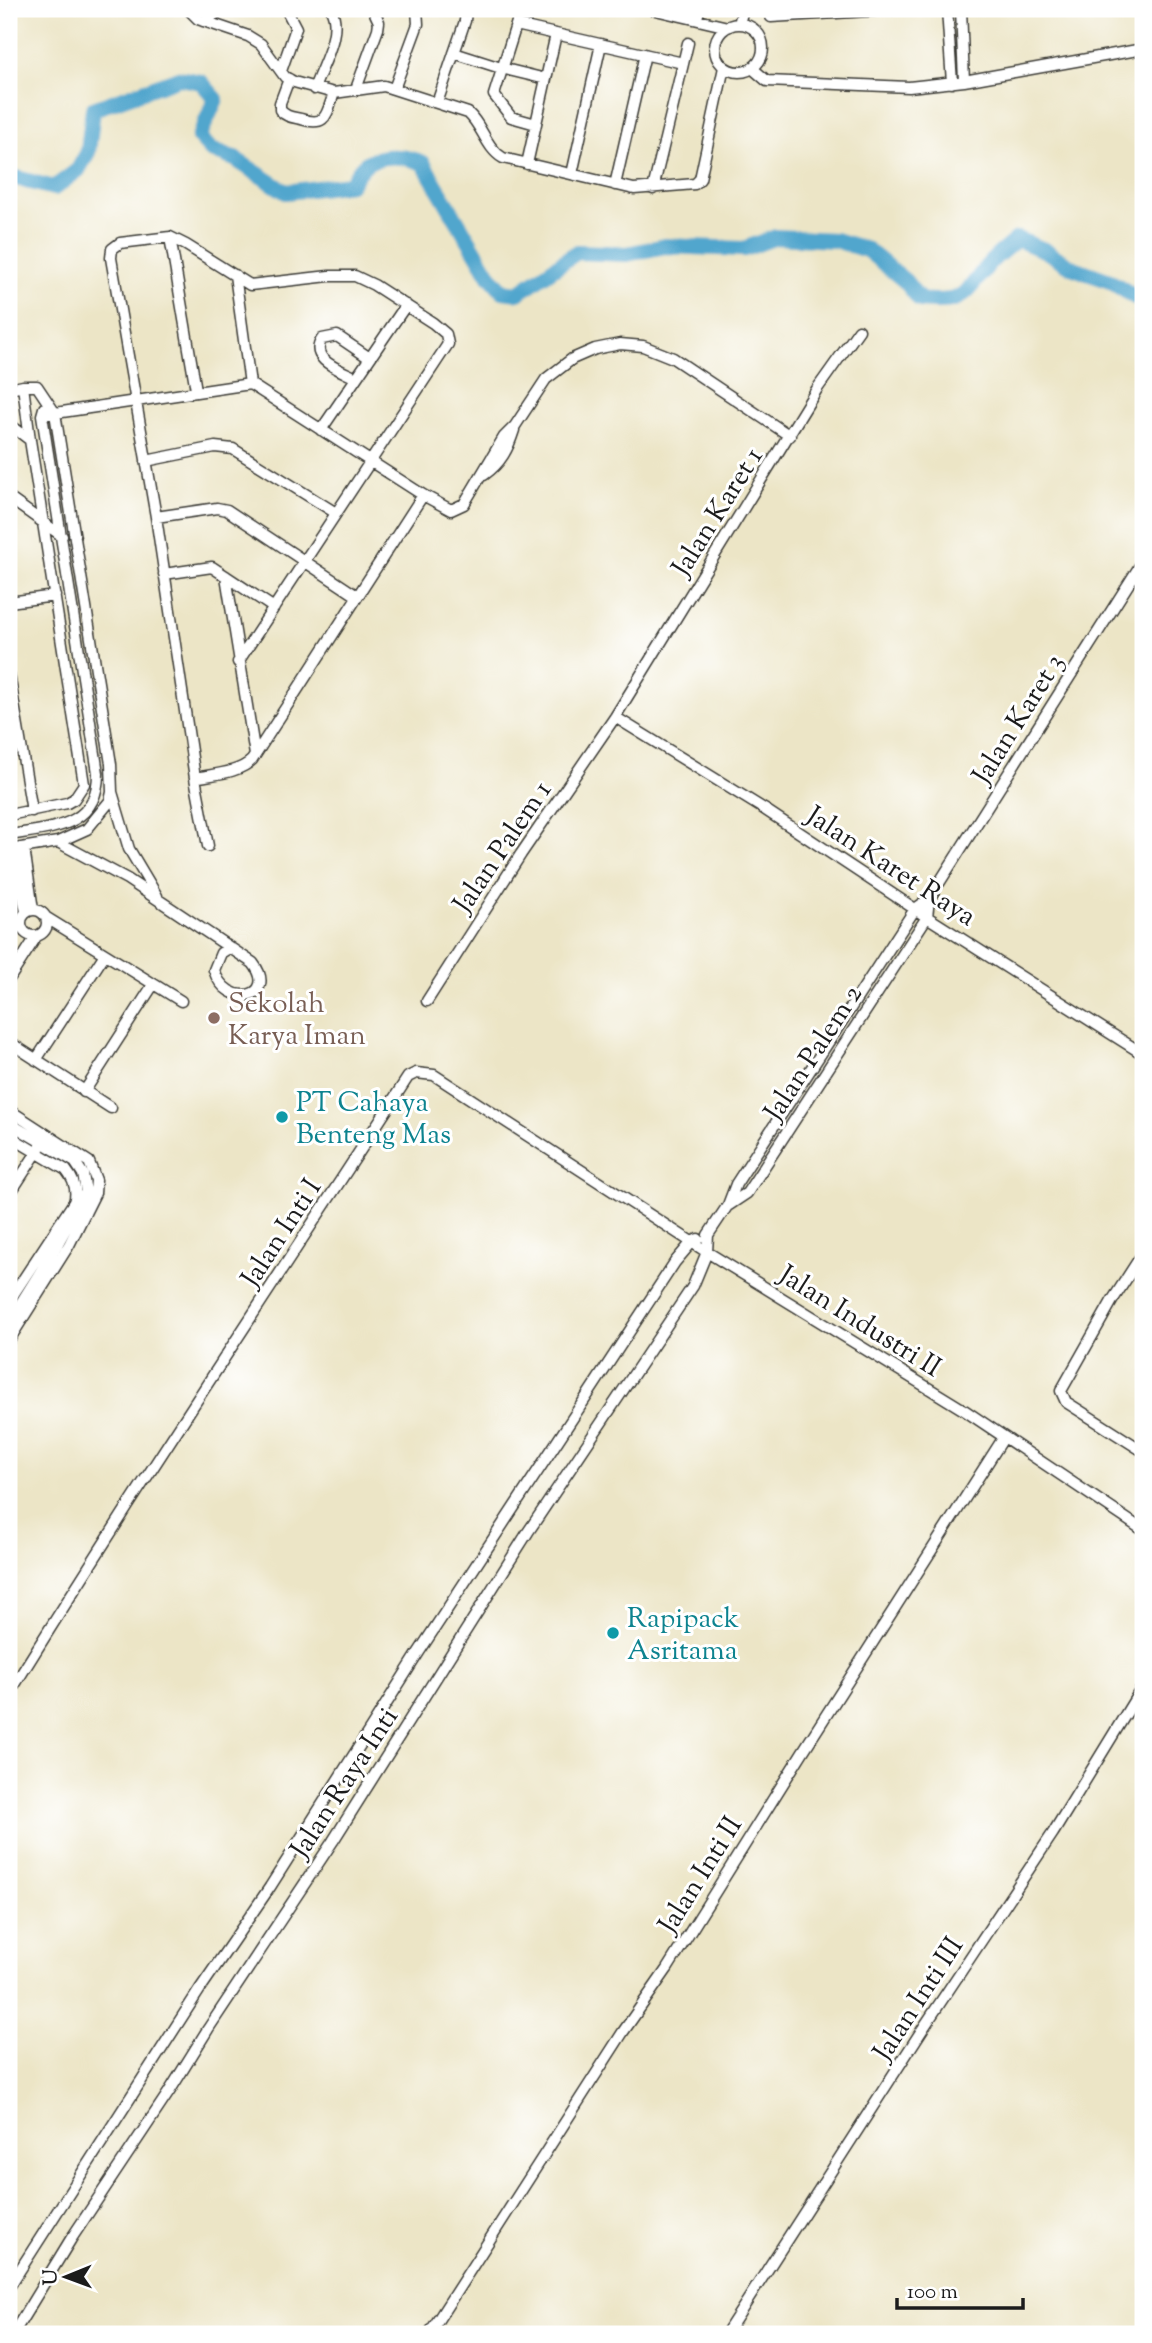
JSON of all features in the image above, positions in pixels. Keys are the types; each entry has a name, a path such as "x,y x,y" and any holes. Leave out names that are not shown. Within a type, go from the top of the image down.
{"street":[{"path":"188,9 203,21 261,44 289,79 314,89 334,93 384,86 394,89 468,113 475,119 496,154 503,158 635,189 695,184 699,179 724,66"},
{"path":"203,21 225,9"},
{"path":"281,71 296,28 286,9"},
{"path":"314,89 334,33 336,22 331,9"},
{"path":"356,89 378,29 379,22 373,9"},
{"path":"394,89 418,23 416,9"},
{"path":"437,103 465,22 466,9"},
{"path":"521,9 494,95 511,117 536,124"},
{"path":"657,9 698,14 734,25 749,26 757,32 763,51 760,61 743,72 724,66 715,50 721,32 734,25 743,9"},
{"path":"771,17 789,13 902,9"},
{"path":"947,9 952,83"},
{"path":"961,9 964,81"},
{"path":"516,25 683,63"},
{"path":"527,164 556,34"},
{"path":"653,189 688,43"},
{"path":"572,174 601,44"},
{"path":"752,68 767,82 909,88 952,83 1143,49"},
{"path":"454,53 546,79"},
{"path":"615,185 645,54"},
{"path":"289,79 280,110 284,115 320,122 334,93"},
{"path":"170,237 195,390"},
{"path":"208,846 111,253 120,243 170,237 250,285"},
{"path":"174,265 186,245"},
{"path":"235,275 250,384"},
{"path":"238,662 448,344 446,334 406,305 355,276 329,276 250,285 239,295"},
{"path":"321,430 368,357 406,305"},
{"name":"Jalan Karet 1","path":"615,717 817,390 859,330"},
{"path":"356,378 323,360 318,354 318,345 322,339 337,337 368,357"},
{"path":"43,415 137,402 195,390 250,384 422,495 448,509 460,508 504,437 515,426 546,379 556,369 595,349 620,344 643,346 673,358 790,436"},
{"path":"9,815 51,808 74,799 83,784 23,386"},
{"path":"9,389 37,386 45,399 60,412 113,792 130,849 160,899"},
{"path":"9,835 56,827 78,817 91,806 98,789 98,774 43,415 45,399"},
{"path":"9,424 30,440"},
{"path":"146,461 215,447 233,449 336,513"},
{"path":"195,778 246,766 255,755 422,495"},
{"path":"9,498 60,537"},
{"path":"156,517 222,508 357,596"},
{"path":"60,537 75,534"},
{"name":"Jalan Karet 3","path":"915,909 929,899 1143,561"},
{"path":"164,575 212,567 274,608"},
{"path":"68,577 81,575"},
{"path":"226,576 255,755"},
{"path":"229,599 243,587"},
{"path":"9,602 55,596"},
{"path":"77,638 90,635"},
{"path":"9,674 32,811"},
{"name":"Jalan Karet Raya","path":"615,717 764,809 927,917 1143,1054"},
{"name":"Jalan Palem 1","path":"427,1001 521,854 615,717"},
{"path":"83,774 98,774"},
{"path":"30,911 16,849 58,842 87,829 107,807 113,792"},
{"path":"58,842 160,899 229,948 241,953 253,963 260,974 258,986 249,996 238,996 217,981 214,970 221,953 229,948"},
{"name":"Jalan Karet 3","path":"927,917 929,899"},
{"name":"Jalan Palem 2","path":"708,1235 728,1205 736,1184 915,909"},
{"path":"36,937 30,937 21,929 22,917 30,911 41,912 181,1001"},
{"name":"Jalan Palem 2","path":"728,1205 747,1193 927,917"},
{"path":"9,979 36,937 46,930 47,918"},
{"path":"36,1060 105,954"},
{"path":"84,1092 153,985"},
{"path":"9,1042 111,1108"},
{"name":"Jalan Inti I","path":"9,1694 178,1428 408,1077 416,1073 434,1075 692,1242"},
{"path":"9,1110 15,1127 72,1177 77,1194 10,1296 22,1302"},
{"path":"9,1340 95,1193 96,1180 89,1162 15,1127"},
{"path":"9,1195 39,1149"},
{"path":"9,1322 65,1242 86,1192 83,1174 75,1162 39,1149"},
{"path":"707,1252 708,1235"},
{"name":"Jalan Raya Inti","path":"9,2287 200,1989 270,1887 310,1821 675,1262 692,1242 708,1235"},
{"name":"Jalan Industri II","path":"692,1242 1004,1437 1143,1530"},
{"name":"Jalan Raya Inti","path":"13,2334 71,2239 333,1841 528,1532 693,1286 707,1252"},
{"path":"1143,1253 1061,1391 1066,1402 1143,1451"},
{"name":"Jalan Inti II","path":"429,2334 616,2043 667,1969 1004,1437"},
{"name":"Jalan Inti III","path":"726,2334 1053,1833 1143,1686"}],"waterway":[{"path":"9,176 54,188 78,170 88,152 93,109 179,78 201,82 216,99 199,137 211,150 235,159 286,192 350,184 366,164 379,158 398,157 423,163 490,276 503,291 518,293 577,252 627,254 665,246 744,249 776,237 835,240 867,250 905,281 920,300 945,301 967,291 991,261 1017,239 1044,250 1074,268 1110,281 1143,302"}],"place":[{"name":"Sekolah Karya Iman","path":"214,1018"},
{"name":"PT Cahaya Benteng Mas","path":"282,1117"},
{"name":"Rapipack Asritama","path":"613,1633"}]}
